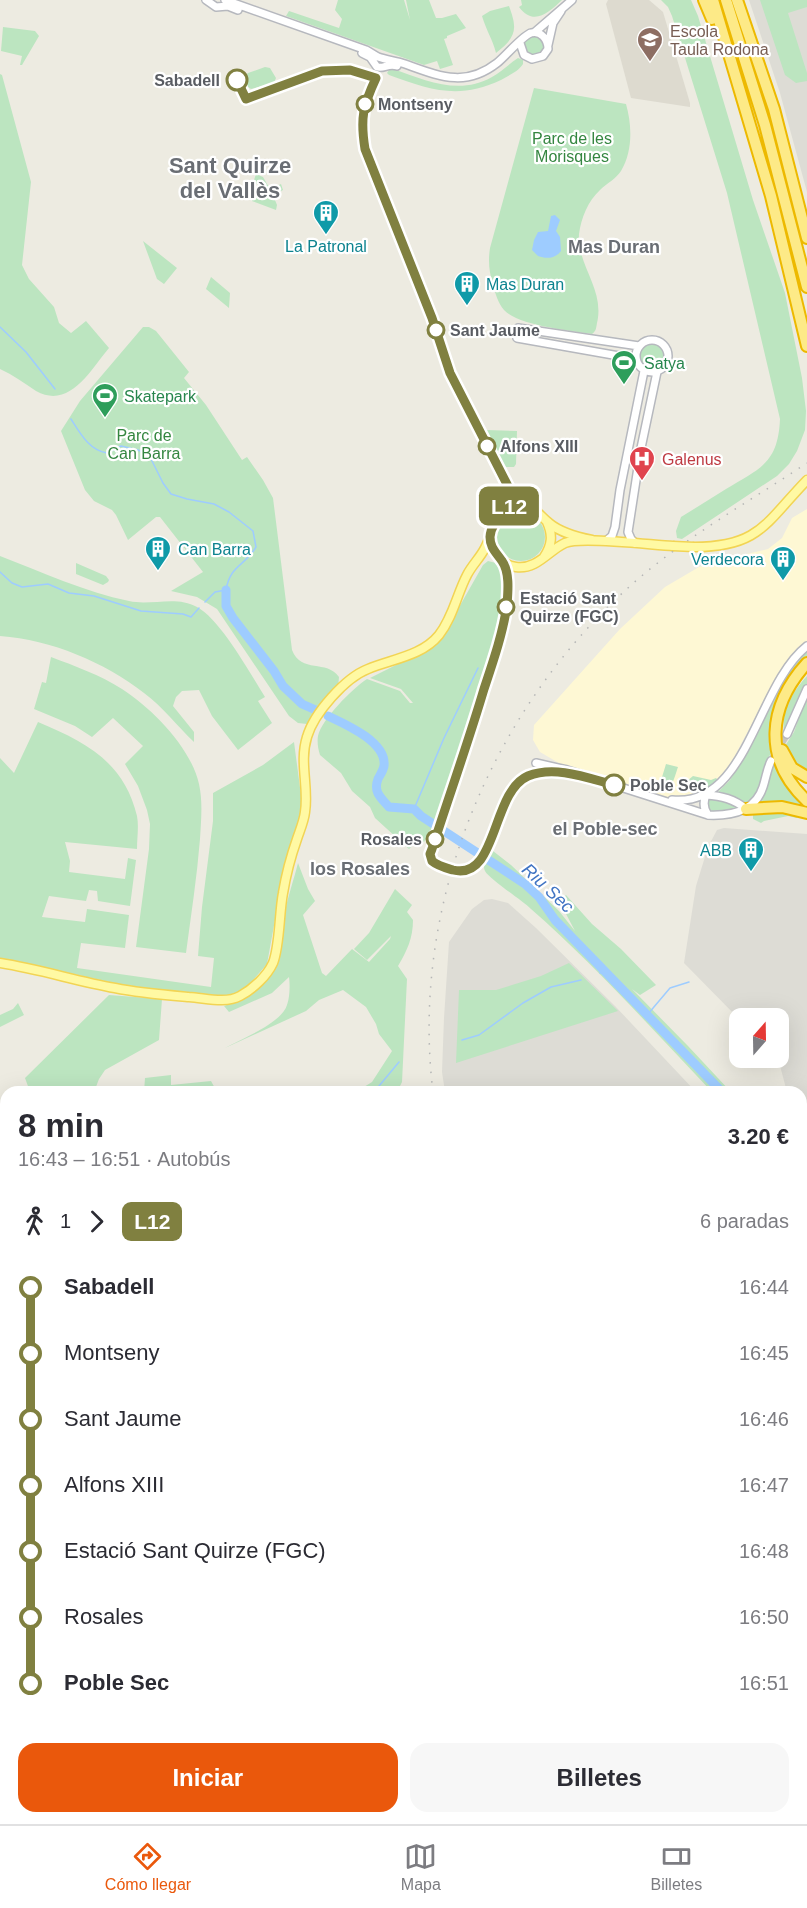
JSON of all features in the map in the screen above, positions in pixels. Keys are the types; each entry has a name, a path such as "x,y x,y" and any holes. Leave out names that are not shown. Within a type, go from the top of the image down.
{"highway":[{"path":"705,0 746,113"},
{"path":"713,0 771,196 807,346"},
{"path":"726,0 768,135 807,287"},
{"path":"737,0 774,109 778,129"},
{"path":"744,0 767,73 788,158"},
{"path":"733,21 743,33 752,55 788,158 807,238"},
{"path":"807,663 784,694 778,710 775,730 775,741 781,765 794,787 807,801"},
{"path":"807,671 786,700 781,717 780,734 781,748 786,760 796,772 807,777"},
{"path":"746,809 782,807 807,813"}],"main road":[{"path":"490,538 492,547 500,558 507,564 520,567 534,564 567,542 592,540 694,547 726,544 756,533 774,518 807,480"},
{"path":"0,963 121,990 215,1000 231,999 242,995 266,974 276,952 291,859 305,812 303,763 305,745 312,725 344,685 369,669 423,648 438,636 448,620 469,571 480,557 490,538 493,526 504,512 516,507 532,509 541,514 547,522 568,534 592,540"},
{"path":"544,557 551,540 547,522"},
{"path":"480,557 500,558"},
{"path":"282,904 307,819 309,754 314,733 323,717 348,687 382,665"}],"street":[{"path":"380,61 443,76 464,78 487,70 520,43 526,35 535,32 572,0"},
{"path":"209,1 216,8 223,3 366,50 380,61 441,81 464,83 489,74 516,54 532,59 544,55 548,49 553,23 564,7"},
{"path":"535,32 545,38 548,45"},
{"path":"520,43 524,55"},
{"path":"518,328 639,346"},
{"path":"517,338 636,359 644,371 650,373 664,368 669,354 664,345 655,340 647,340 639,346 636,359"},
{"path":"606,541 612,536 615,527 620,490 644,371"},
{"path":"635,543 628,536 628,532 641,448 657,372"},
{"path":"708,815 704,806 706,795 721,784 735,766 779,678 807,646"},
{"path":"787,734 807,689"},
{"path":"536,763 567,770 708,815 726,815 746,809 762,790 771,760"},
{"path":"535,774 565,773 586,777"},
{"path":"658,798 681,801 706,795 721,796 746,809"}],"shaded area":[{"name":"Escola Taula Rodona","path":"608,0 649,0 663,12 690,107 631,98 606,4"},
{"path":"749,0 807,0 807,192 780,93"},
{"path":"807,509 807,642 790,658 779,673 723,778 702,794 676,799 655,795 569,769 540,752 533,740 534,725 620,629 665,587 699,567 768,549 782,538 792,518"},
{"path":"724,828 807,834 807,1086 785,1086 781,1068 789,1068 789,1008 729,1009 684,963 696,886 708,847 717,830"},
{"path":"492,899 508,903 536,928 615,1006 690,1086 444,1086 442,1072 449,942 472,909 484,900"}],"green space":[{"path":"338,0 404,0 410,20 406,0 429,0 436,18 456,14 466,28 444,39 453,65 440,69 437,61 424,65 286,16 289,11 339,28 342,19 335,10"},
{"path":"521,0 562,0 547,13 536,17 530,16 519,7 522,5"},
{"path":"661,0 691,0 698,16 753,200 785,293 802,378 806,411 805,430 789,464 777,476 682,539 677,538 676,531 681,517 765,463 776,446 780,419 727,193 672,16 668,7"},
{"path":"760,0 807,0 807,7 788,13 807,73 807,81 796,83 785,75"},
{"path":"509,6 514,21 513,32 508,42 496,53 482,16 490,11"},
{"path":"3,27 35,31 39,36 22,65 20,65 22,56 1,51"},
{"path":"534,35 541,38 544,45 541,52 534,55 527,52 524,45 527,38"},
{"path":"518,58 523,60 523,64 516,71 501,80 472,90 445,91 387,73 393,69 442,84 467,85 480,83 492,77"},
{"path":"265,67 270,68 276,78 274,83 251,89 248,87 244,77 248,73"},
{"path":"0,74 31,182 22,265 29,279 54,307 59,323 71,333 86,321 109,348 87,376 69,391 59,395 48,395 36,391 0,369"},
{"name":"Parc de les Morisques","path":"534,88 626,104 628,112 630,138 625,163 619,174 592,199 583,216 579,234 582,257 597,299 596,330 592,334 532,324 511,315 500,304 491,275 490,248"},
{"path":"256,174 263,177 270,189 281,184 283,190 273,195 277,205 276,210 252,201 254,194 249,192 258,194 264,198 267,187 253,183"},
{"path":"143,241 177,268 164,284 157,279"},
{"path":"211,277 230,293 229,308 206,289"},
{"name":"Parc de Can Barra","path":"143,327 156,331 189,372 184,378 206,405 242,460 247,457 273,498 292,650 301,662 328,669 339,677 338,688 307,724 298,723 289,716 217,609 197,597 171,591 203,572 160,517 156,517 128,540 112,510 94,501 85,490 61,431 80,401"},
{"path":"652,342 662,346 666,356 662,366 652,370 642,366 638,356 642,346"},
{"path":"486,430 517,431 514,467 505,467"},
{"path":"516,513 526,513 541,523 545,537 544,546 535,557 526,561 516,561 501,551 497,542 497,532 507,517"},
{"path":"0,556 113,597 137,602 181,602 197,607 206,613 225,634 243,661 265,697 258,701 272,723 238,750 212,716 199,690 182,691 176,697 173,706 194,732 194,742 151,698 95,662 39,642 0,636"},
{"path":"488,561 496,563 504,572 498,638 481,704 437,833 430,830 424,842 413,845 409,849 375,818 370,807 352,791 341,773 320,755 318,736 325,721 338,705 367,679 400,691 410,703 413,703 401,689 370,678 430,648 441,639 483,565"},
{"path":"76,563 106,576 108,582 103,585 76,574"},
{"path":"807,648 807,657 785,682 773,709 769,730 772,751 765,764 759,788 746,806 736,798 717,793 730,780 739,766 783,676"},
{"path":"51,657 105,679 134,697 169,730 195,770 200,791 200,839 186,953 136,947 149,849 150,824 138,786 125,764 143,746 113,718 92,737 75,726 34,709 42,682 46,683"},
{"path":"807,676 807,686 784,732 784,716 789,701"},
{"path":"807,695 807,773 796,766 785,746 794,732"},
{"path":"38,722 87,746 113,768 131,797 138,824 137,849 65,842 70,861 69,872 125,879 128,858 136,860 130,906 98,901 97,891 89,890 86,901 49,896 42,917 85,922 87,909 129,915 125,948 81,943 77,968 211,987 214,958 198,956 213,821 213,793 263,765 294,742 301,813 283,876 267,964 248,986 226,997 176,992 118,984 25,963 0,961 0,758 14,773"},
{"path":"666,764 678,767 670,785 664,788 659,787"},
{"path":"774,764 788,788 807,805 807,811 753,807 764,791"},
{"path":"693,776 711,780 716,778 719,781 701,792 689,787 687,781"},
{"path":"708,798 720,798 739,807 730,811 713,812 706,806"},
{"path":"767,810 798,813 797,818 788,816 761,823 753,819 753,814"},
{"path":"493,851 511,865 559,911 575,931 558,903 566,895 592,924 621,949 656,985 640,995 632,989 725,1086 706,1086 578,952 527,905 488,875 484,868 486,860"},
{"path":"298,863 315,901 303,915 322,973 326,976 352,949 369,962 390,939 391,936 367,960 354,949 369,933 395,889 412,905 407,912 413,920 411,939 398,966 407,979 400,1086 366,1086 372,1082 392,1051 379,1034 366,1007 343,990 319,1000 306,1011 225,1048 269,1024 284,1012 290,991 289,977 272,993 229,1012 224,1006 258,989 276,968 286,906"},
{"path":"569,963 618,1011 456,1063 459,990 496,990 541,976"},
{"path":"109,995 162,999 159,1040 105,1070 96,1086 28,1086 25,1078"},
{"path":"18,1003 24,1015 0,1027 0,1015 13,1009"},
{"path":"171,1075 171,1085 211,1081 214,1086 144,1086 145,1078"}],"water":[{"path":"555,215 560,220 556,231 560,237 561,251 550,258 538,256 532,250 534,240 538,232 548,231 551,216"}],"waterway":[{"path":"0,327 26,352 55,389"},
{"path":"71,419 86,440 95,448 107,453 121,446 149,455 171,494 214,504 229,512 253,531 256,547 252,553 234,570 226,590 215,592 205,602"},
{"path":"0,572 12,583 22,587 48,584 69,593 94,596 141,611 183,614 191,617 199,608"},
{"name":"Riu Sec","path":"226,590 226,606 233,618 283,686 302,704 318,711"},
{"path":"414,809 444,738 478,668"},
{"name":"Riu Sec","path":"328,716 364,735 379,749 384,766 376,788 389,807 414,809 421,816 525,884 539,897 555,920 716,1086"},
{"name":"Riu Sec","path":"600,973 606,971"},
{"path":"462,1040 479,1035 523,1003 551,987 581,980"},
{"path":"648,1014 670,988 689,982"},
{"path":"379,1086 399,1062"}],"tunnel":[{"path":"771,761 787,734"}],"railway":[{"path":"433,1086 429,1022 434,952 448,883 470,817 500,753 536,692 580,637 649,570 715,522 807,463"}],"bus line":[{"name":"L12","path":"237,80 246,99 322,71 350,70 376,78 363,109 365,149 432,318 450,373 512,494 512,500 507,510 501,514 493,526 490,538 492,547 503,562 506,572 507,605 493,662 468,743 430,854 432,861 440,866 459,871 473,867 489,845 506,798 515,785 529,776 542,772 565,773 614,785"}],"place":[{"name":"Escola Taula Rodona","path":"650,63"},
{"name":"Sabadell","path":"237,80"},
{"name":"Montseny","path":"365,104"},
{"name":"La Patronal","path":"326,236"},
{"name":"Mas Duran","path":"467,307"},
{"name":"Sant Jaume","path":"436,330"},
{"name":"Satya","path":"624,386"},
{"name":"Skatepark","path":"105,419"},
{"name":"Alfons XIII","path":"487,446"},
{"name":"Galenus","path":"642,482"},
{"name":"Can Barra","path":"158,572"},
{"name":"Verdecora","path":"783,582"},
{"name":"Estació Sant Quirze (FGC)","path":"506,607"},
{"name":"Poble Sec","path":"614,785"},
{"name":"Rosales","path":"435,839"},
{"name":"ABB","path":"751,873"}],"district":[{"name":"Sant Quirze del Vallès","path":"230,178"},
{"name":"Mas Duran","path":"614,247"},
{"name":"el Poble-sec","path":"605,829"},
{"name":"los Rosales","path":"360,869"}]}
